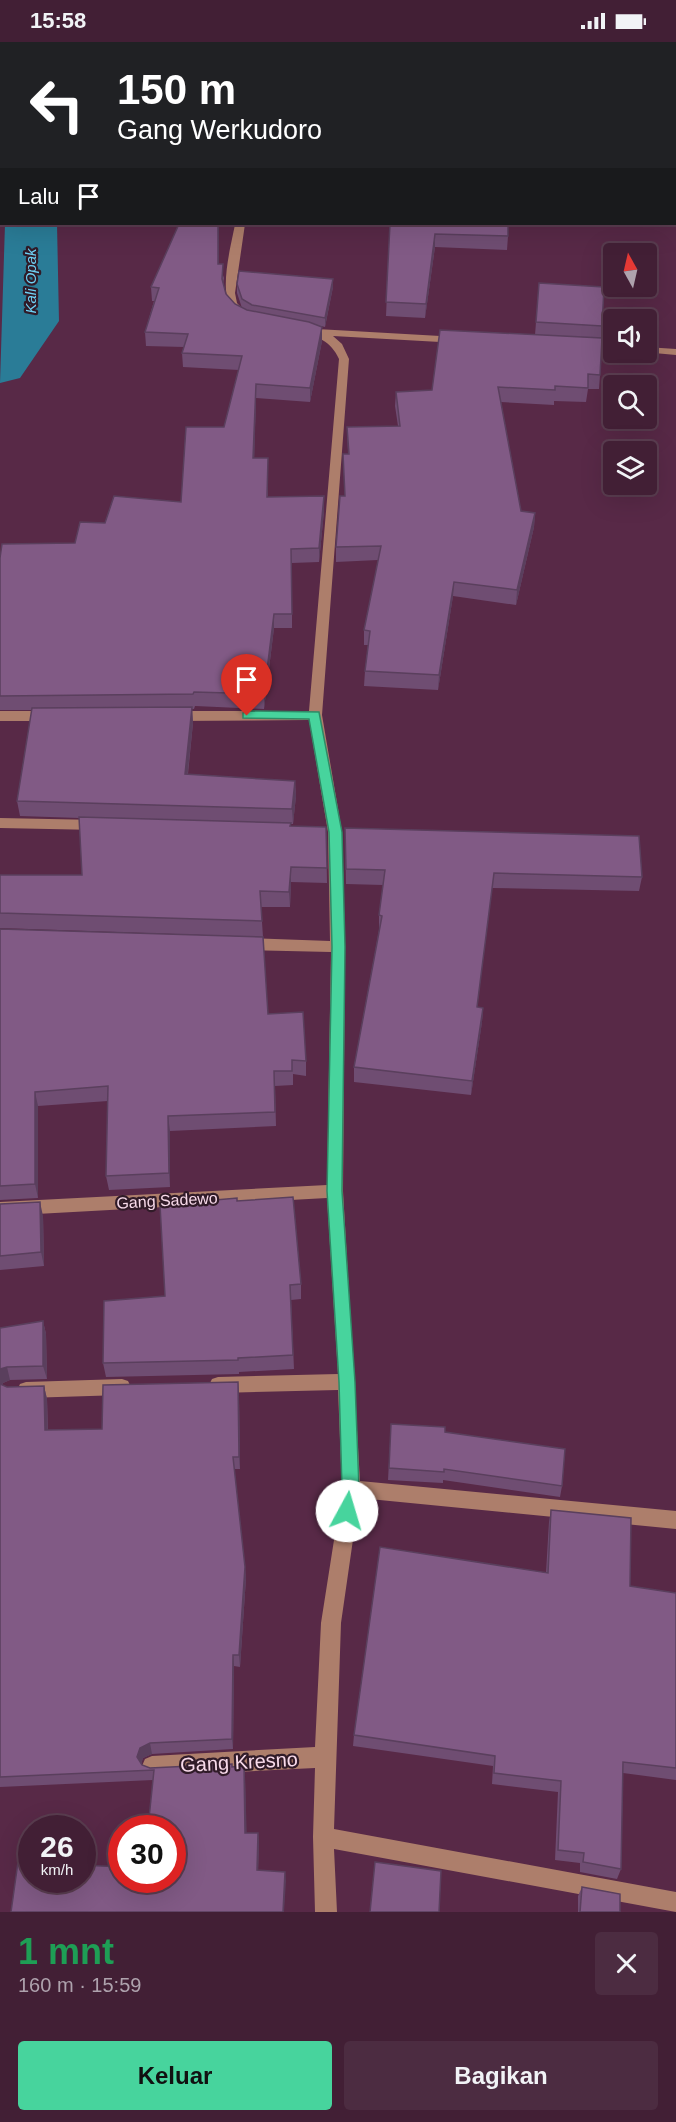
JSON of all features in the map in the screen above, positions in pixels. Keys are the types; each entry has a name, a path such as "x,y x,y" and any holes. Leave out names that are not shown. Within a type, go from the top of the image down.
{"street":[{"path":"240,225 230,293 232,304 237,312 260,320"},
{"path":"282,325 317,332 471,340"},
{"path":"317,332 331,339 341,348 344,359 315,715 329,832 338,947 335,1191 351,1489 331,1623 323,1837 326,1912"},
{"path":"566,346 603,348"},
{"path":"657,351 676,352"},
{"path":"163,716 315,715"},
{"path":"0,716 70,716"},
{"path":"0,823 108,826"},
{"path":"233,944 338,947"},
{"name":"Gang Sadewo","path":"0,1209 335,1191"},
{"path":"196,1386 347,1382"},
{"path":"11,1390 138,1387"},
{"path":"351,1489 676,1521"},
{"name":"Gang Kresno","path":"152,1766 325,1757"},
{"path":"323,1837 676,1903"}],"building":[{"path":"179,225 218,225 218,264 223,264 222,279 226,294 235,304 247,310 309,322 322,327 310,388 256,384 253,458 268,458 267,497 324,496 319,548 291,549 292,614 274,614 264,694 194,692 193,694 0,696 0,558 2,544 75,543 80,522 105,523 114,496 181,502 186,427 224,427 242,356 182,353 188,334 145,332 159,288 151,287"},
{"path":"390,225 508,225 508,236 435,234 426,304 386,302"},
{"path":"239,271 333,279 325,318 252,305 242,299 237,284"},
{"path":"539,283 603,287 602,326 536,322"},
{"path":"440,330 602,338 600,375 588,374 588,388 555,386 555,390 498,387 521,511 535,513 517,590 454,582 439,675 365,671 370,631 364,630 381,546 336,547 340,496 345,496 343,454 349,454 347,427 400,426 396,392 432,390"},
{"path":"192,707 185,774 295,781 292,809 17,801 32,708"},
{"path":"79,817 291,823 290,826 326,827 327,868 291,867 289,892 260,891 262,921 0,913 0,875 82,875"},
{"path":"345,828 639,836 642,877 494,873 477,1007 483,1008 472,1081 354,1067 382,916 379,915 385,870 346,869"},
{"path":"0,929 263,937 268,1014 303,1012 306,1061 292,1060 292,1071 274,1071 275,1112 168,1116 169,1173 106,1176 108,1086 35,1092 35,1184 0,1186"},
{"path":"293,1197 301,1284 290,1285 293,1355 238,1358 238,1360 103,1363 104,1301 165,1296 160,1205 237,1198 237,1201"},
{"path":"40,1202 41,1252 0,1256 0,1204"},
{"path":"43,1321 43,1366 0,1369 0,1328"},
{"path":"238,1382 239,1457 233,1457 245,1567 239,1655 233,1655 232,1739 150,1743 140,1748 137,1757 142,1765 150,1768 232,1764 232,1767 244,1766 245,1833 258,1833 257,1870 285,1872 283,1912 11,1912 18,1862 18,1893 96,1893 96,1866 108,1866 108,1893 186,1893 186,1815 149,1815 154,1770 0,1777 0,1384 7,1387 44,1386 45,1430 102,1429 103,1385"},
{"path":"391,1424 445,1427 445,1432 565,1449 562,1486 444,1469 444,1472 389,1468"},
{"path":"551,1510 631,1518 630,1586 676,1593 676,1768 623,1762 621,1869 583,1862 584,1853 558,1850 561,1781 494,1773 495,1756 354,1735 380,1547 548,1573"},
{"path":"375,1862 441,1871 439,1912 370,1912"},
{"path":"582,1887 620,1894 620,1912 580,1912"}],"waterway":[{"name":"Kali Opak","path":"0,366 31,321 31,225"}],"route":[{"path":"247,716 315,715 335,832 338,947 335,1191 347,1382 351,1489 347,1511"}]}
